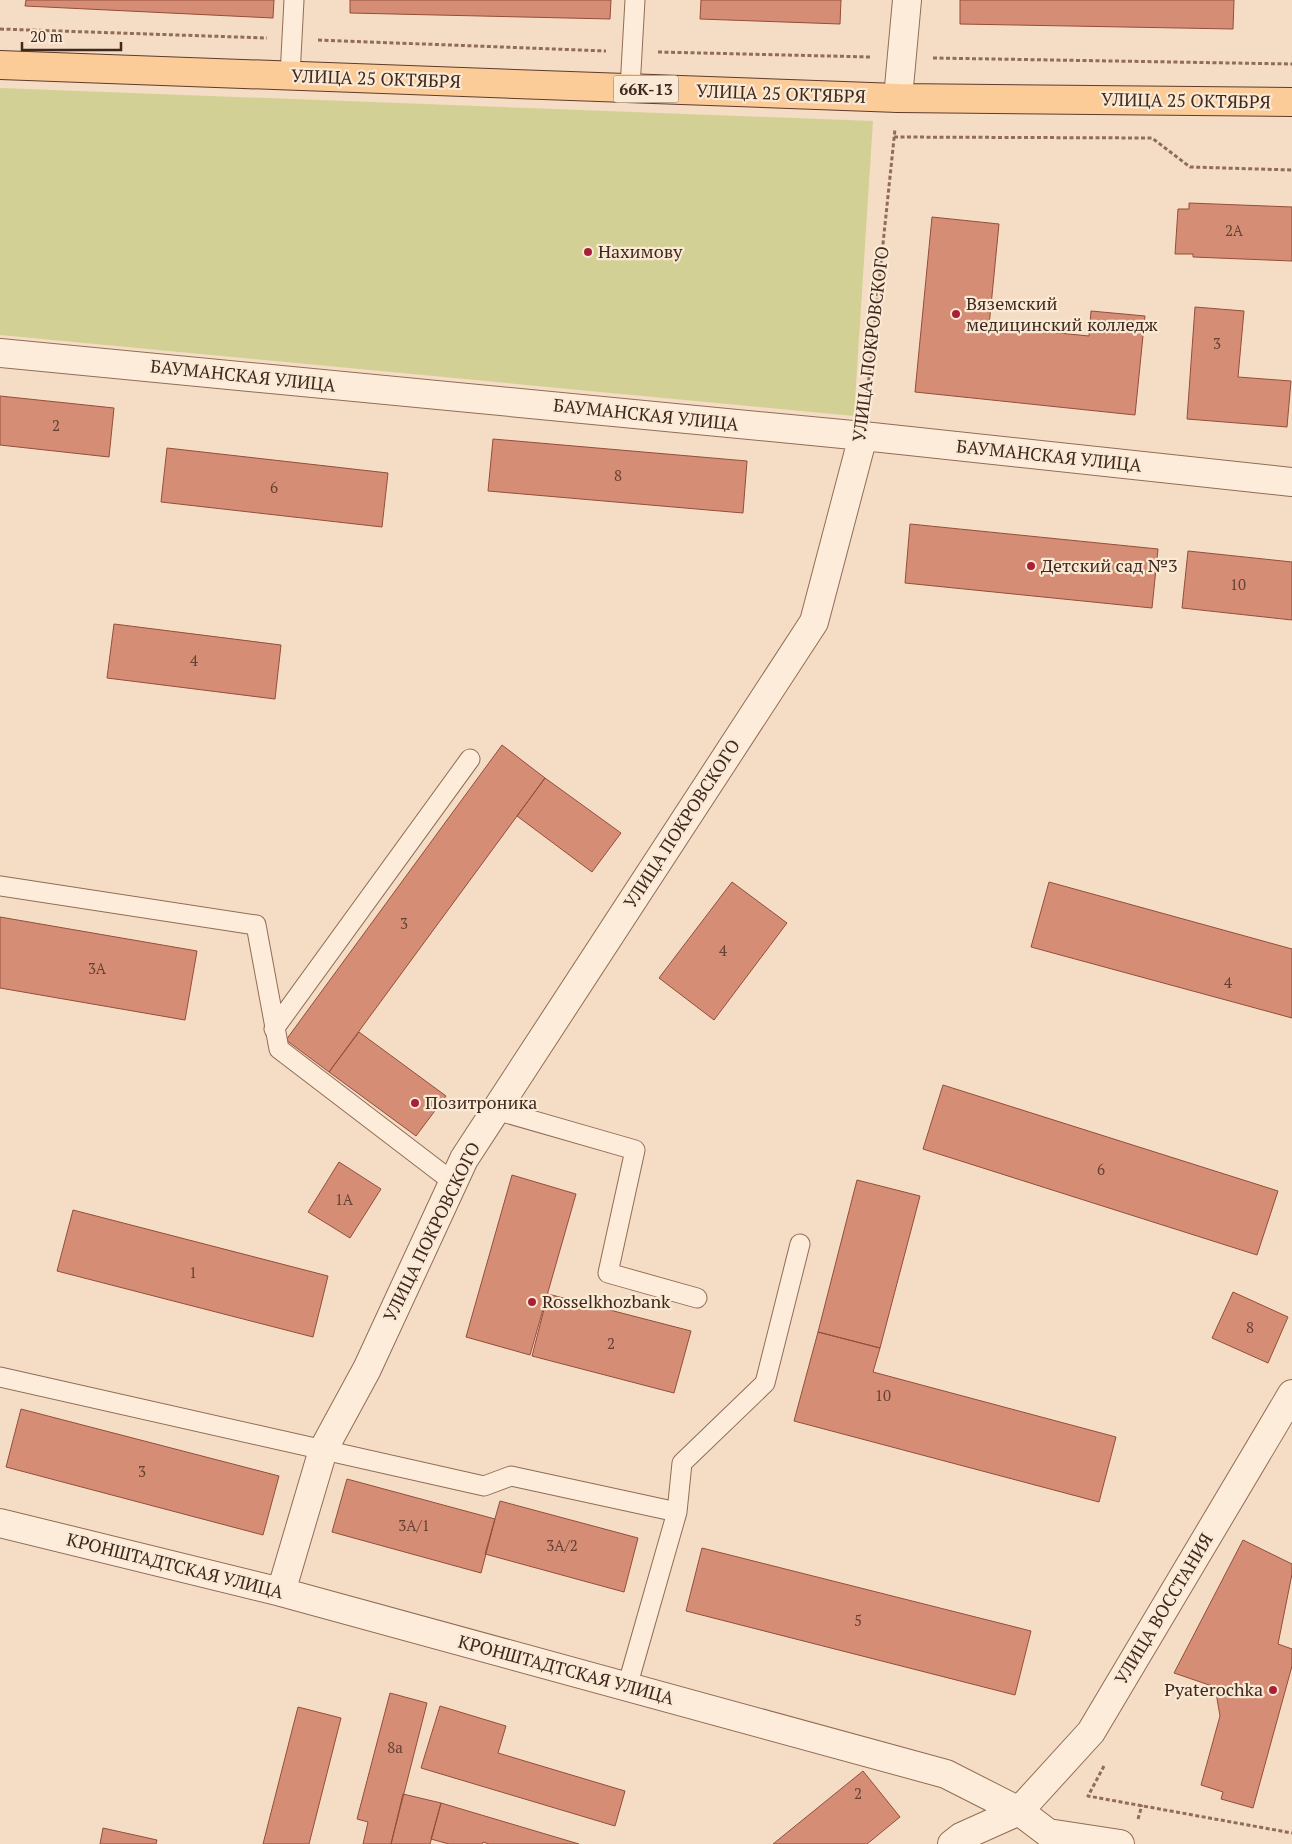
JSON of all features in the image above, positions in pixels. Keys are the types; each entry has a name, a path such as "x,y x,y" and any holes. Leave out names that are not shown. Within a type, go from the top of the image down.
{"main road":[{"name":"УЛИЦА 25 ОКТЯБРЯ","path":"0,65 898,98 1292,102"}],"street":[{"path":"898,98 907,0"},
{"name":"БАУМАНСКАЯ УЛИЦА","path":"0,353 863,436 1292,482"},
{"name":"УЛИЦА ПОКРОВСКОГО","path":"281,1592 323,1450 367,1369 464,1159 814,622 863,436"},
{"name":"УЛИЦА ВОССТАНИЯ","path":"1018,1811 1091,1732 1292,1394"},
{"name":"КРОНШТАДТСКАЯ УЛИЦА","path":"0,1523 281,1592 946,1774 1018,1811 1048,1833 1120,1844"},
{"path":"952,1844 961,1837 1018,1811"}],"lane":[{"path":"290,76 294,0"},
{"path":"630,88 635,0"},
{"path":"274,1029 470,759"},
{"path":"0,886 256,925 278,1049 453,1182"},
{"path":"496,1110 635,1150 608,1273 697,1298"},
{"path":"627,1686 677,1512 682,1463 766,1383 800,1244"},
{"path":"0,1377 484,1486 511,1476 677,1512"}],"path":[{"name":"УЛИЦА ПОКРОВСКОГО","path":"863,436 898,98"},
{"path":"894,137 1152,138 1190,167 1292,170"},
{"path":"1088,1796 1292,1833"}],"shaded area":[{"path":"0,88 873,121 854,416 0,335"}],"building":[{"path":"26,0 274,0 273,18 25,6"},
{"path":"350,0 611,0 610,19 350,13"},
{"path":"701,0 841,0 840,24 700,19"},
{"path":"960,0 1234,0 1233,29 960,24"},
{"path":"1189,203 1292,207 1292,261 1193,257 1193,254 1175,254 1178,209 1189,209"},
{"name":"Вяземский медицинский колледж","path":"932,217 999,224 989,326 1089,336 1091,311 1145,316 1135,415 915,392"},
{"path":"1195,307 1244,311 1238,377 1291,381 1287,427 1187,419"},
{"path":"0,396 114,408 109,457 0,445"},
{"path":"493,439 747,461 743,513 488,491"},
{"path":"167,448 388,473 382,527 161,502"},
{"name":"Детский сад №3","path":"910,524 1158,549 1152,608 905,583"},
{"path":"1188,551 1292,562 1292,620 1182,608"},
{"path":"114,624 281,645 275,699 107,678"},
{"path":"502,745 545,778 329,1072 286,1040"},
{"path":"545,778 621,833 592,872 517,816"},
{"path":"732,882 787,923 714,1020 659,978"},
{"path":"1049,882 1292,949 1292,1018 1031,947"},
{"path":"0,917 197,951 185,1020 0,988"},
{"path":"359,1032 446,1096 416,1136 329,1072"},
{"path":"943,1085 1278,1191 1257,1255 923,1149"},
{"path":"339,1162 381,1189 350,1238 308,1212"},
{"path":"512,1175 576,1194 530,1355 466,1337"},
{"path":"857,1180 920,1196 880,1348 818,1332"},
{"path":"73,1210 328,1276 313,1337 57,1271"},
{"path":"1233,1292 1288,1317 1268,1363 1212,1338"},
{"path":"548,1294 691,1331 674,1393 532,1356"},
{"path":"818,1332 880,1348 873,1372 1116,1437 1099,1502 794,1421"},
{"path":"21,1409 279,1476 263,1535 6,1467"},
{"path":"347,1479 495,1519 481,1573 332,1532"},
{"path":"500,1501 638,1538 624,1592 485,1554"},
{"path":"1243,1540 1292,1564 1292,1574 1278,1644 1292,1649 1292,1666 1253,1808 1221,1799 1223,1792 1201,1785 1220,1716 1215,1687 1174,1673"},
{"path":"702,1548 1031,1631 1015,1695 686,1611"},
{"path":"390,1693 427,1703 391,1844 363,1844 368,1822 357,1819"},
{"path":"440,1706 506,1726 498,1753 625,1791 615,1826 421,1768"},
{"path":"298,1707 341,1718 309,1844 263,1844"},
{"path":"863,1771 900,1817 867,1844 773,1844"},
{"path":"403,1794 441,1803 430,1844 391,1844"},
{"path":"441,1803 579,1844 489,1844 483,1842 482,1844 449,1844 431,1839"},
{"path":"103,1828 157,1840 156,1844 100,1844"}],"place":[{"name":"Нахимову","path":"588,252"},
{"name":"Вяземский медицинский колледж","path":"956,314"},
{"name":"Детский сад №3","path":"1031,566"},
{"name":"Позитроника","path":"415,1103"},
{"name":"Rosselkhozbank","path":"532,1302"},
{"name":"Pyaterochka","path":"1273,1690"}]}
